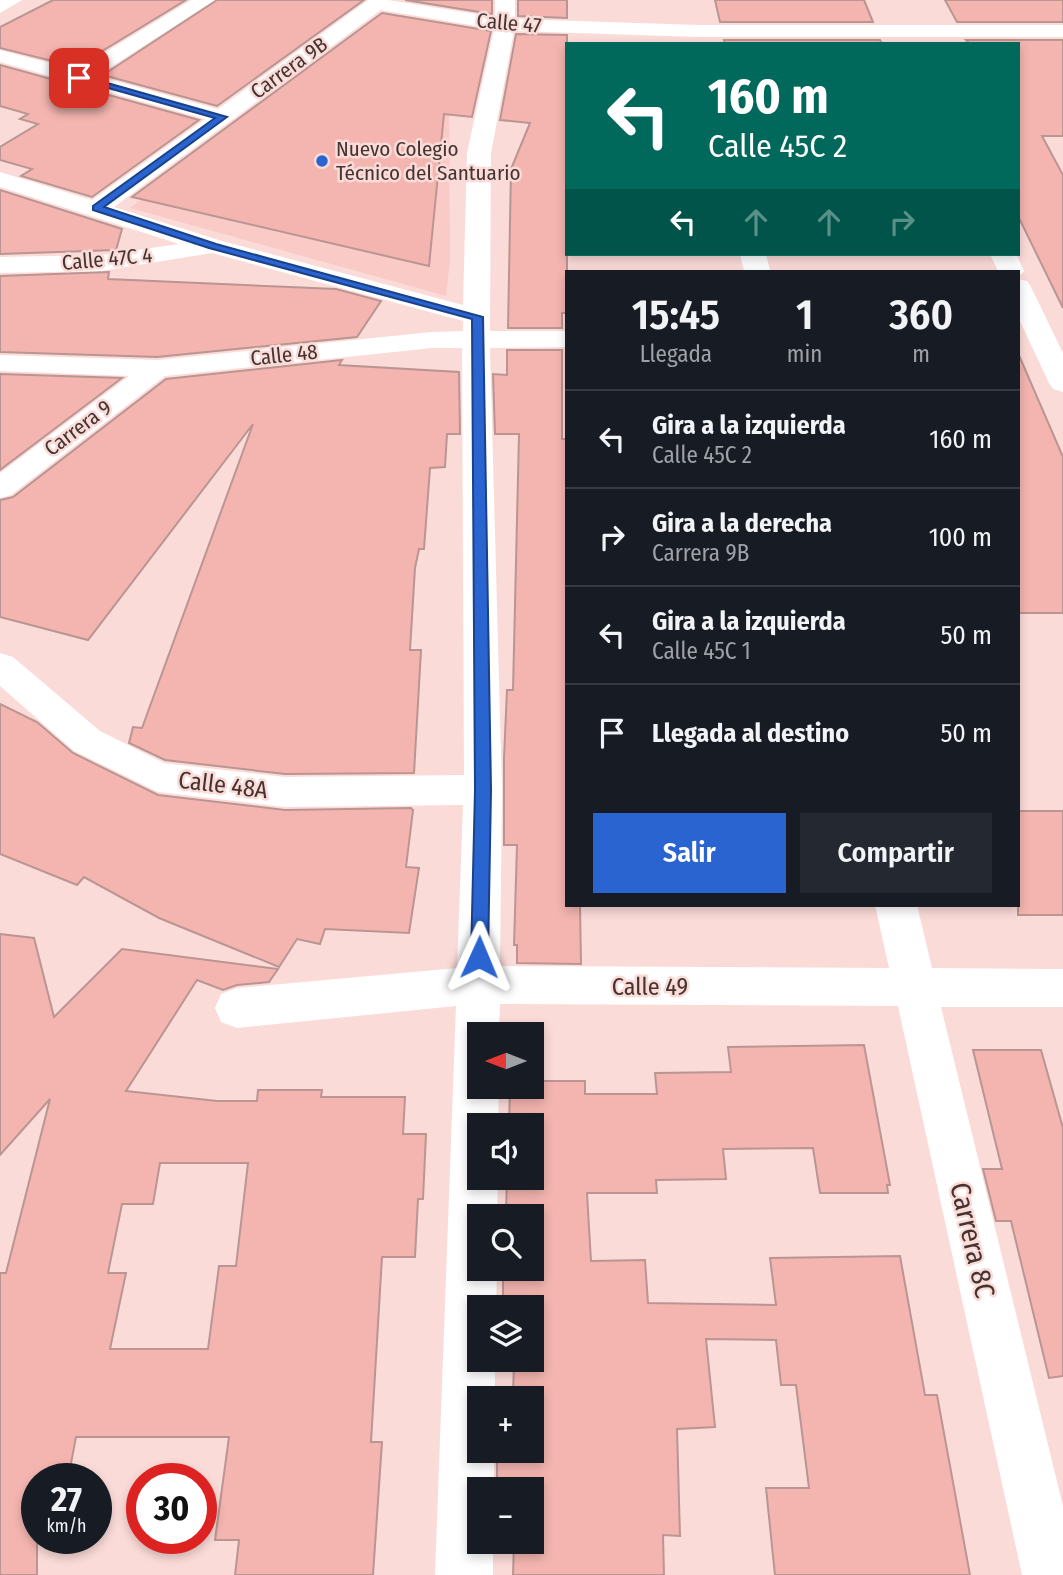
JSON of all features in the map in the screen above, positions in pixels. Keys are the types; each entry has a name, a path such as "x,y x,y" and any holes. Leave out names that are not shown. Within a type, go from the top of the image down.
{"street":[{"path":"0,6 12,0"},
{"path":"79,78 205,0"},
{"name":"Calle 47","path":"377,2 505,13 701,37 902,38 1063,31"},
{"name":"Carrera 9B","path":"97,208 377,2"},
{"path":"695,10 701,37"},
{"path":"889,10 902,38"},
{"path":"464,1575 483,790 477,329 480,153 505,13"},
{"path":"0,56 222,117"},
{"path":"0,179 477,329"},
{"name":"Calle 47C 4","path":"0,265 101,263 213,246"},
{"path":"1020,291 1063,383"},
{"name":"Calle 48","path":"0,363 157,368 432,340 477,329 565,339"},
{"name":"Carrera 9","path":"0,488 157,368"},
{"name":"Calle 48A","path":"0,666 87,741 158,777 285,792 483,790"},
{"name":"Carrera 8C","path":"896,907 1051,1575"},
{"name":"Calle 49","path":"237,1008 479,985 1063,988"}],"shaded area":[{"name":"Nuevo Colegio Técnico del Santuario","path":"303,84 449,113 450,260 446,296 130,208"}],"building":[{"path":"53,0 186,0 76,67 0,48 0,27"},
{"path":"217,0 364,0 217,106 103,75"},
{"path":"405,0 492,0 492,14"},
{"path":"518,0 567,0 567,18 518,16"},
{"path":"715,0 864,0 873,22 720,22"},
{"path":"945,0 1063,0 1063,22 957,22"},
{"name":"Nuevo Colegio Técnico del Santuario","path":"382,13 491,31 472,117 444,114 429,266 132,197"},
{"path":"516,34 567,35 567,270 562,328 508,328 511,169 530,123 500,120"},
{"path":"724,40 881,42 724,42"},
{"path":"966,40 1063,40 1063,136 1042,136 1063,175 1063,308 1020,220 1020,42"},
{"path":"0,65 199,120 92,197 21,176 32,169 0,160 0,147 38,124 20,119 28,114 0,106"},
{"path":"0,190 122,229 116,250 0,254"},
{"path":"109,272 108,279 336,289 381,301 357,337 157,357 0,352 0,276"},
{"path":"507,350 562,350 562,439 565,439 565,907 580,907 581,964 517,963 517,945 514,945 517,845 504,845 504,758 507,690 513,690 519,434 495,434 493,374 507,375"},
{"path":"1020,358 1063,457 1063,613 1020,613"},
{"path":"342,360 339,365 459,372 460,434 447,434 445,467 430,468 424,549 419,549 415,568 410,650 421,650 414,773 285,774 165,760 129,743 133,727 142,728 253,424 88,640 0,617 0,500 13,497 166,379"},
{"path":"0,374 122,378 0,470"},
{"path":"0,704 37,722 73,753 158,795 285,810 411,808 413,810 406,867 419,868 409,933 325,929 320,944 297,939 279,967 159,918 84,877 77,885 0,854"},
{"path":"1020,811 1063,811 1063,915 1018,915"},
{"path":"0,934 34,938 54,1017 122,949 278,969 269,982 237,985 223,990 197,980 126,1091 217,1101 257,1101 258,1090 322,1090 321,1097 405,1097 403,1134 426,1134 423,1199 418,1199 415,1257 382,1257 371,1442 382,1442 373,1575 235,1575 239,1540 217,1540 229,1437 76,1437 71,1463 21,1463 21,1554 37,1554 37,1575 0,1575 0,1273 6,1273 50,1099 0,1155","holes":["160,1163 248,1163 236,1266 219,1266 208,1349 110,1349 126,1273 108,1273 122,1204 153,1204"]},
{"path":"864,1045 890,1185 887,1185 888,1193 820,1193 813,1148 723,1149 726,1179 656,1180 657,1193 587,1193 591,1261 645,1260 648,1303 776,1305 770,1258 900,1256 925,1395 937,1395 970,1575 775,1575 766,1488 809,1488 796,1385 781,1385 776,1340 706,1339 715,1427 677,1429 680,1536 663,1535 664,1575 513,1575 514,1554 544,1554 544,1477 497,1477 497,1463 544,1463 544,1386 513,1386 514,1372 544,1372 544,1295 503,1295 503,1281 544,1281 544,1204 506,1204 507,1190 544,1190 544,1113 509,1113 510,1099 544,1099 544,1081 585,1081 585,1094 657,1094 655,1073 731,1072 728,1047"},
{"path":"973,1050 1041,1050 1063,1128 1063,1376 1049,1378 1011,1221 996,1221 983,1169 1002,1169"}],"place":[{"name":"Nuevo Colegio Técnico del Santuario","path":"322,161"}],"route":[{"path":"79,78 222,117 97,208 213,246 477,317 483,790 479,957"}]}
